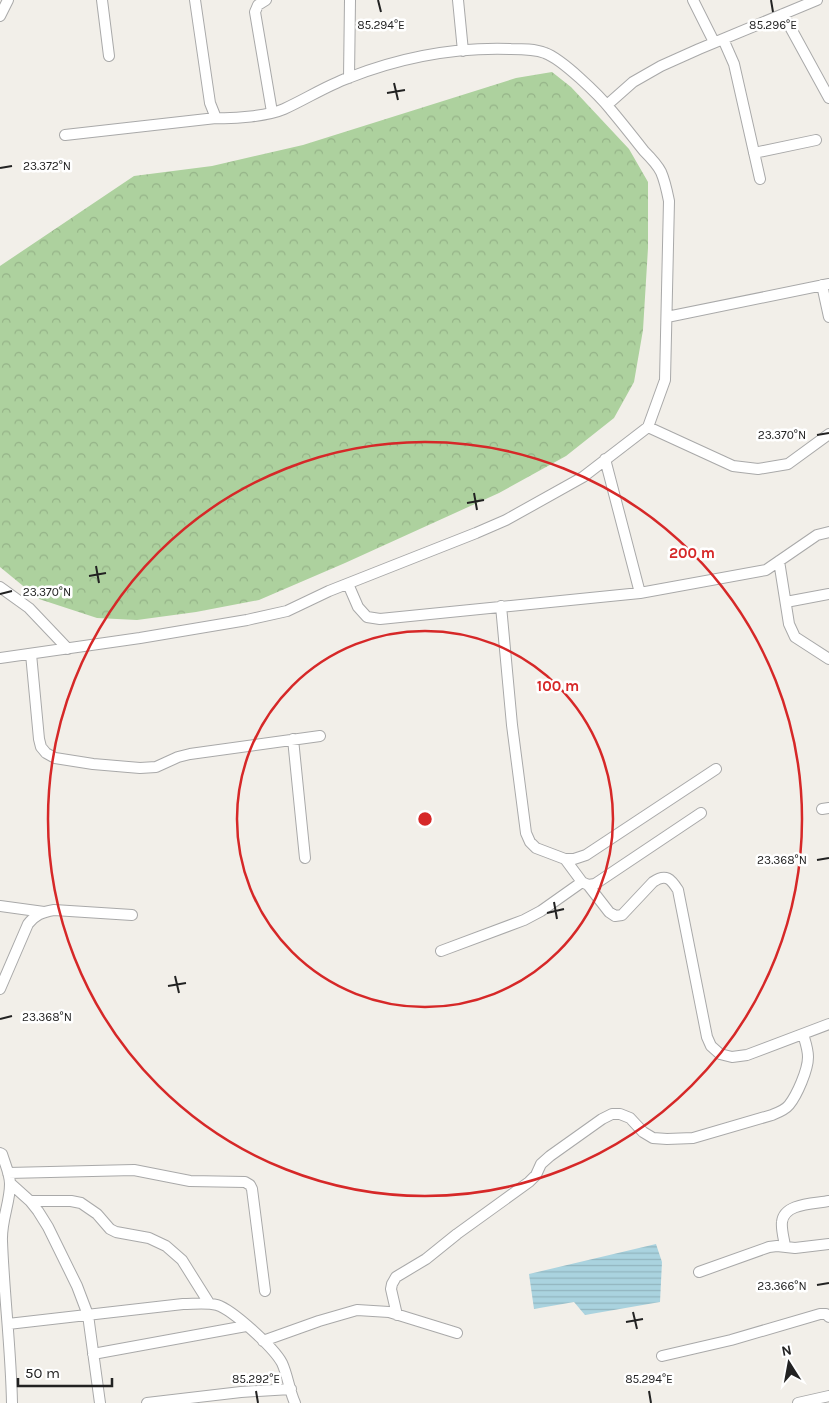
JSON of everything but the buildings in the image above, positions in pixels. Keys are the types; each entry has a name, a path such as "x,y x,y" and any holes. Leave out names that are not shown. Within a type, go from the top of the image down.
{"street":[{"path":"0,16 8,0"},
{"path":"102,0 109,56"},
{"path":"196,0 210,103 216,118"},
{"path":"266,0 258,5 256,12 272,112"},
{"path":"348,78 350,0"},
{"path":"458,0 463,50"},
{"path":"693,0 734,64 760,180"},
{"path":"607,105 632,82 661,66 718,40 817,0"},
{"path":"783,14 829,98"},
{"path":"0,658 140,638 247,620 287,610 476,533 506,520 583,477 648,427 665,380 669,201 666,184 660,170 607,105 574,73 545,52 494,48 444,52 415,57 348,78 282,110 228,119 216,118 65,135"},
{"path":"754,153 816,140"},
{"path":"667,316 826,285 829,317"},
{"path":"648,427 733,466 758,469 788,464 829,434"},
{"path":"605,459 640,593"},
{"path":"348,584 358,607 367,617 380,619 640,593 766,570 817,535 829,532"},
{"path":"779,562 790,624 795,637 829,659"},
{"path":"0,587 29,608 68,648"},
{"path":"786,602 829,594"},
{"path":"501,606 512,725 526,833 530,842 536,848 565,859 574,859 586,855 716,769"},
{"path":"31,654 41,747 46,753 55,758 92,764 148,768 156,767 190,754 320,736"},
{"path":"293,739 305,858"},
{"path":"441,951 524,920 585,884 595,884 701,814"},
{"path":"565,859 609,912 615,916 622,915 659,878 665,877 672,881 678,890 707,1037 711,1046 720,1054 732,1057 747,1055 829,1024"},
{"path":"0,906 44,912"},
{"path":"0,989 28,924 35,916 54,910 132,915"},
{"path":"397,1315 391,1289 396,1277 426,1259 529,1182 550,1156 607,1116 620,1114 630,1118 642,1132 654,1138 675,1139 692,1138 781,1111 788,1106 806,1071 808,1052 803,1034"},
{"path":"0,1153 2,1154 9,1178 1,1239 12,1403"},
{"path":"9,1178 134,1170 190,1181 245,1182 252,1189 265,1291"},
{"path":"9,1178 38,1211 70,1270 88,1315 100,1403"},
{"path":"30,1201 71,1201 81,1203 96,1214 110,1229 116,1232 149,1238 166,1246 182,1260 209,1303"},
{"path":"785,1246 782,1222 786,1212 793,1207 829,1201"},
{"path":"699,1272 769,1247 785,1246 795,1248 829,1244"},
{"path":"8,1324 183,1304 209,1303 226,1310 252,1329 276,1353 286,1371 296,1403"},
{"path":"263,1340 357,1310 388,1312 457,1333"},
{"path":"662,1356 731,1340 820,1314 826,1314 829,1317"},
{"path":"93,1354 246,1326"},
{"path":"147,1403 241,1392 291,1389"},
{"path":"798,1403 829,1396"}],"green space":[{"path":"552,72 571,87 629,149 648,182 648,248 643,330 634,382 614,418 566,456 499,493 259,600 196,612 137,620 97,618 39,599 0,567 0,266 134,176 212,166 303,145 516,78"}],"water":[{"path":"656,1244 662,1262 660,1302 585,1315 574,1302 534,1309 529,1274"}]}
